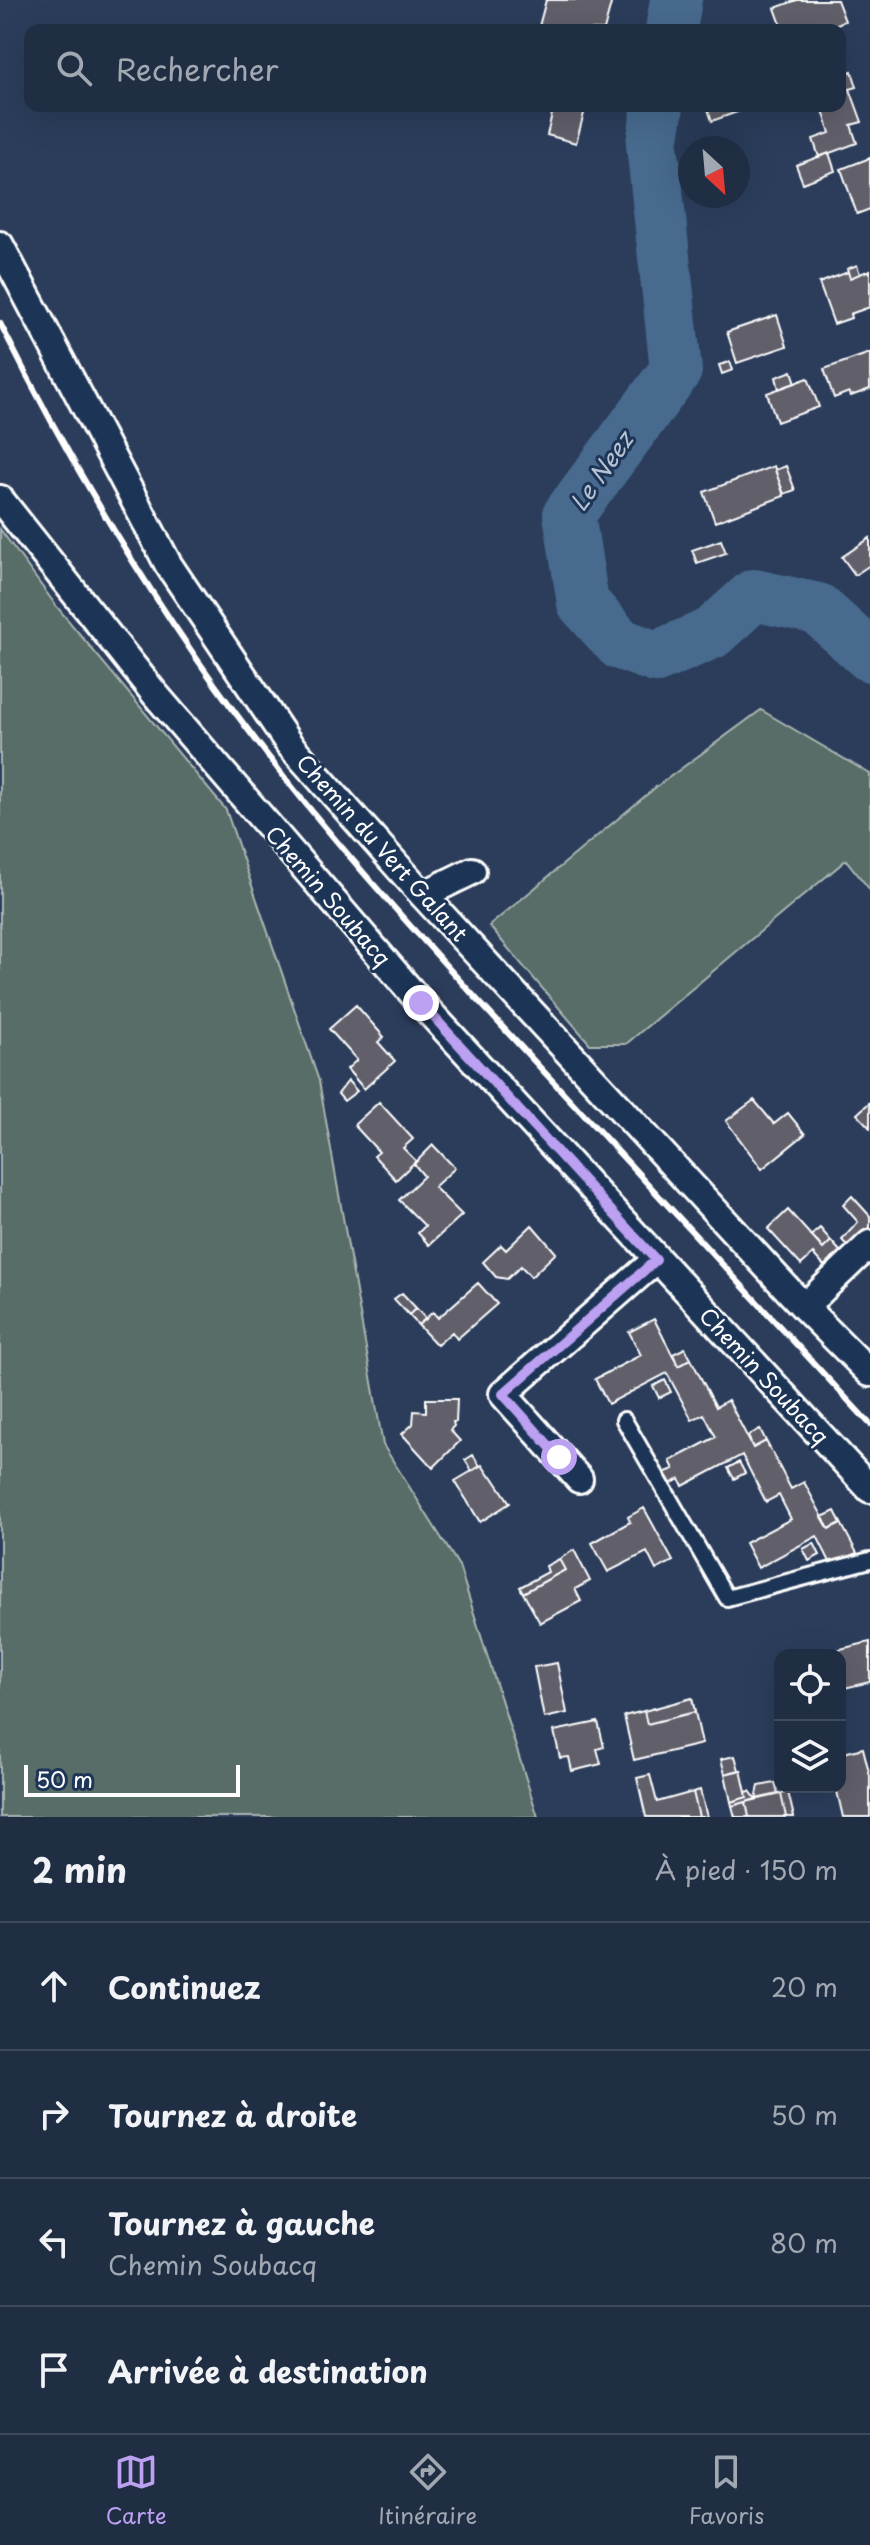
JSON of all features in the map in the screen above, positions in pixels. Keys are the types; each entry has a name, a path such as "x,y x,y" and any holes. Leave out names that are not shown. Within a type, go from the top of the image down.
{"street":[{"name":"Chemin du Vert Galant","path":"0,245 168,564 289,744 423,895 804,1307 870,1373"},
{"name":"Chemin Soubacq","path":"0,499 155,694 421,1003 870,1489"},
{"path":"423,895 472,871"},
{"path":"804,1307 870,1244"},
{"path":"579,1479 503,1394 656,1260"}],"lane":[{"path":"624,1420 727,1598 870,1560"}],"green space":[{"path":"0,529 57,607 226,810 319,1081 383,1445 459,1566 538,1817 0,1817"},
{"path":"761,710 870,774 870,890 846,860 626,1044 590,1044 489,926 656,787"}],"building":[{"path":"546,0 612,0 606,24 540,24"},
{"path":"797,0 837,0 845,21 837,24 781,24 775,8"},
{"path":"852,71 857,87 850,89 862,122 851,125 857,143 819,157 813,139 830,133 824,112 846,112 846,73"},
{"path":"553,112 584,112 576,143 547,135"},
{"path":"709,112 737,112 712,121"},
{"path":"829,153 835,171 803,183 796,165"},
{"path":"870,158 870,209 857,214 841,169"},
{"path":"857,265 860,274 850,278 847,269"},
{"path":"870,270 870,307 834,324 819,283 848,272 850,278"},
{"path":"777,315 787,346 737,363 727,332"},
{"path":"870,353 870,389 834,398 824,369"},
{"path":"730,362 733,370 722,374 719,365"},
{"path":"792,371 796,383 779,389 776,377"},
{"path":"808,378 819,407 777,422 767,393"},
{"path":"774,466 784,496 715,522 704,492"},
{"path":"786,466 795,490 784,494 775,470"},
{"path":"870,538 870,565 855,575 842,557"},
{"path":"721,540 726,553 697,563 692,550"},
{"path":"356,1005 384,1037 378,1042 395,1061 364,1089 347,1069 357,1060 329,1029"},
{"path":"348,1081 357,1091 344,1101 338,1094"},
{"path":"754,1100 774,1124 788,1113 805,1134 762,1169 726,1121"},
{"path":"379,1102 413,1139 403,1148 416,1161 396,1180 374,1156 379,1152 354,1125"},
{"path":"870,1102 870,1128 857,1114"},
{"path":"433,1145 455,1168 434,1187 462,1215 429,1245 418,1233 425,1226 399,1200 424,1176 414,1164"},
{"path":"852,1196 870,1216 870,1227 849,1248 842,1240 858,1222 843,1205"},
{"path":"788,1210 823,1249 831,1241 840,1251 824,1266 813,1254 801,1265 768,1229"},
{"path":"532,1225 556,1253 531,1277 521,1266 507,1279 496,1277 483,1262 501,1245 506,1250"},
{"path":"820,1228 831,1241 823,1249 812,1235"},
{"path":"478,1283 497,1304 457,1339 452,1332 437,1345 418,1325 433,1312 438,1318"},
{"path":"402,1293 416,1308 409,1315 394,1299"},
{"path":"416,1308 426,1319 418,1325 409,1315"},
{"path":"654,1319 678,1366 691,1359 716,1407 728,1400 753,1448 766,1441 791,1489 804,1482 829,1529 841,1523 857,1553 832,1566 817,1536 758,1568 745,1543 791,1519 779,1495 766,1502 742,1455 683,1486 680,1479 670,1484 663,1473 674,1469 670,1461 716,1437 704,1414 692,1420 667,1373 608,1404 595,1379 641,1355 629,1332"},
{"path":"685,1348 691,1359 678,1366 673,1354"},
{"path":"665,1380 671,1392 659,1398 653,1386"},
{"path":"426,1399 457,1399 456,1422 450,1430 460,1441 433,1468 402,1434 413,1424 414,1411 426,1412"},
{"path":"760,1429 766,1441 753,1448 748,1436"},
{"path":"473,1455 480,1466 472,1471 465,1460"},
{"path":"739,1462 745,1473 734,1479 728,1468"},
{"path":"482,1465 510,1503 480,1522 455,1481"},
{"path":"644,1508 673,1561 656,1570 647,1552 608,1572 592,1543 630,1522 628,1517"},
{"path":"835,1511 841,1523 829,1529 822,1517"},
{"path":"814,1543 820,1555 809,1561 803,1549"},
{"path":"574,1550 590,1581 575,1589 581,1601 540,1623 523,1593 565,1570 559,1559"},
{"path":"559,1559 565,1570 523,1593 520,1587 548,1572 546,1566"},
{"path":"870,1642 870,1682 846,1688 846,1649 840,1649"},
{"path":"557,1663 567,1713 544,1718 534,1667"},
{"path":"692,1698 695,1712 647,1724 644,1711"},
{"path":"644,1711 647,1724 695,1712 702,1744 634,1760 624,1716"},
{"path":"598,1722 604,1747 597,1749 601,1764 572,1771 569,1757 560,1758 554,1731"},
{"path":"863,1748 870,1776 870,1817 843,1817 837,1793 846,1793 846,1752"},
{"path":"735,1756 739,1770 725,1774 721,1759"},
{"path":"741,1770 747,1797 731,1802 725,1774"},
{"path":"650,1775 657,1802 693,1792 699,1817 646,1817 637,1778"},
{"path":"774,1783 774,1793 778,1794 756,1799 759,1786"},
{"path":"700,1790 707,1817 699,1817 693,1792"},
{"path":"750,1791 756,1799 732,1806 731,1802 747,1797 746,1792"},
{"path":"788,1793 794,1817 786,1817 781,1794"},
{"path":"781,1794 786,1817 749,1817 746,1802"},
{"path":"746,1802 749,1817 735,1817 732,1806"}],"waterway":[{"name":"Le Neez","path":"672,24 676,0"},
{"name":"Le Neez","path":"657,112 652,144 676,370 569,514 583,603 620,644 656,657 712,633 754,595 818,609 870,656"}],"railway":[{"path":"0,323 87,485 150,589 219,690 287,781 425,943 870,1424"}],"route":[{"path":"421,1003 656,1260 503,1394 559,1457"}]}
